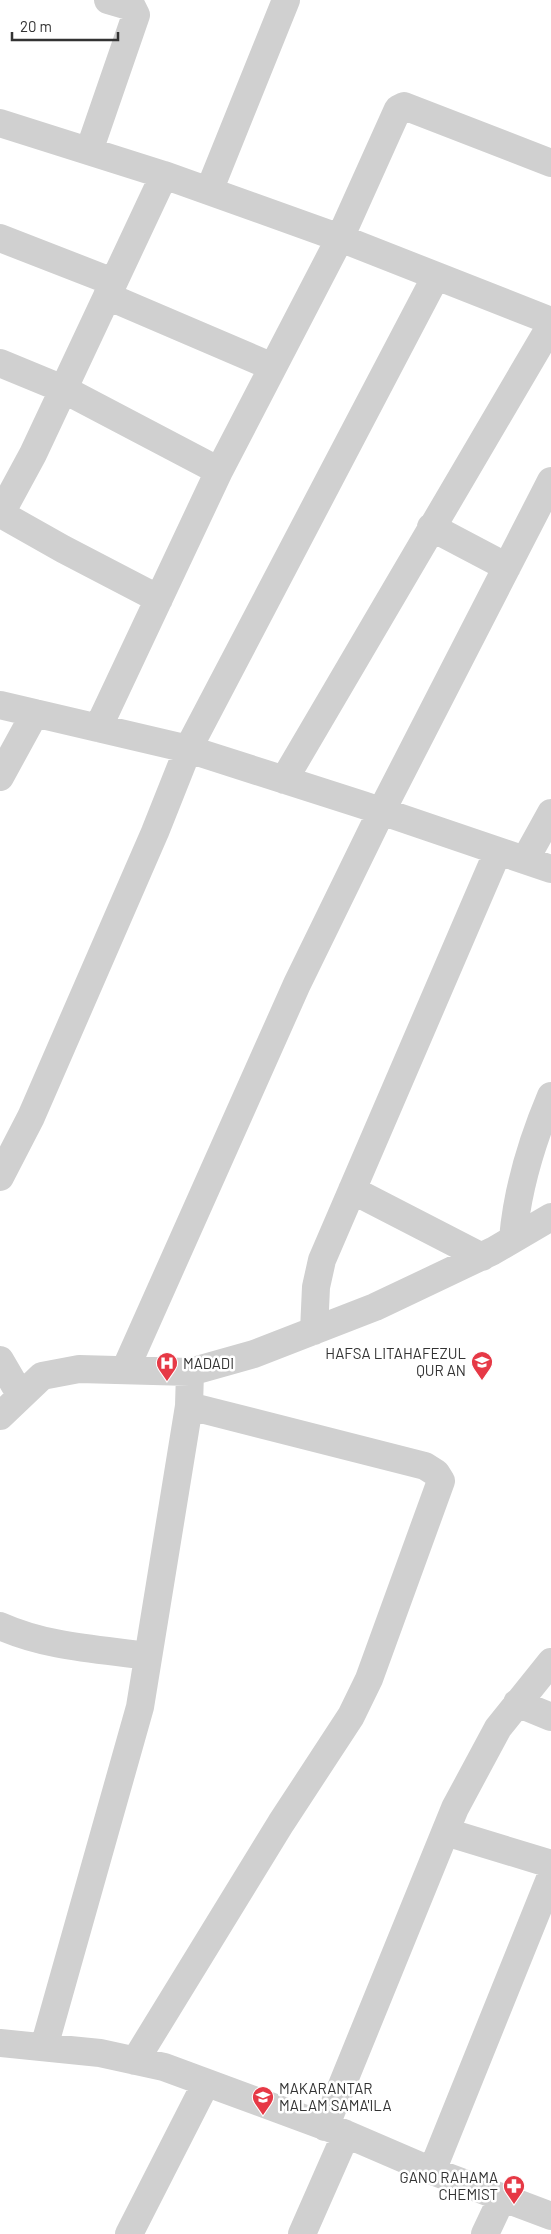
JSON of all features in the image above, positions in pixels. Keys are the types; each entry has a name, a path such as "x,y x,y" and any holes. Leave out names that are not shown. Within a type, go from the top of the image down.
{"street":[{"path":"89,151 136,15 132,7 108,0"},
{"path":"209,192 286,0"},
{"path":"98,728 219,471 340,238 393,115 404,106 551,163"},
{"path":"1,127 89,151 164,175 340,238 551,323 284,780"},
{"path":"159,599 0,515 33,454 164,175"},
{"path":"0,238 273,367"},
{"path":"0,1177 31,1117 155,832 188,749 436,276"},
{"path":"0,363 63,389 219,471"},
{"path":"125,1370 201,1204 239,1112 293,992 381,812 551,481"},
{"path":"431,527 507,567"},
{"path":"0,705 188,749 551,869"},
{"path":"0,777 35,713"},
{"path":"525,860 550,817"},
{"path":"314,1331 316,1287 322,1260 498,851"},
{"path":"513,1240 516,1209 541,1118 551,1096"},
{"path":"352,1190 482,1256"},
{"path":"0,1416 42,1376 79,1370 190,1372 254,1354 375,1307 482,1256 551,1218"},
{"path":"0,1360 21,1396"},
{"path":"44,2047 140,1707 189,1406 190,1372"},
{"path":"135,2061 281,1823 351,1716 369,1679 441,1481 436,1473 425,1466 189,1406"},
{"path":"0,1626 21,1635 71,1647 148,1656"},
{"path":"302,2234 336,2130 455,1808 498,1728 551,1662"},
{"path":"517,1703 551,1718"},
{"path":"446,1832 551,1864"},
{"path":"432,2171 551,1876"},
{"path":"0,2043 100,2053 164,2068 336,2130 432,2171 502,2198 548,2207"},
{"path":"129,2234 206,2083"},
{"path":"485,2234 502,2198"}],"place":[{"name":"HAFSA LITAHAFEZUL QUR AN","path":"482,1381"},
{"name":"MADADI","path":"167,1382"},
{"name":"MAKARANTAR MALAM SAMA'ILA","path":"263,2116"},
{"name":"GANO RAHAMA CHEMIST","path":"514,2205"}]}
